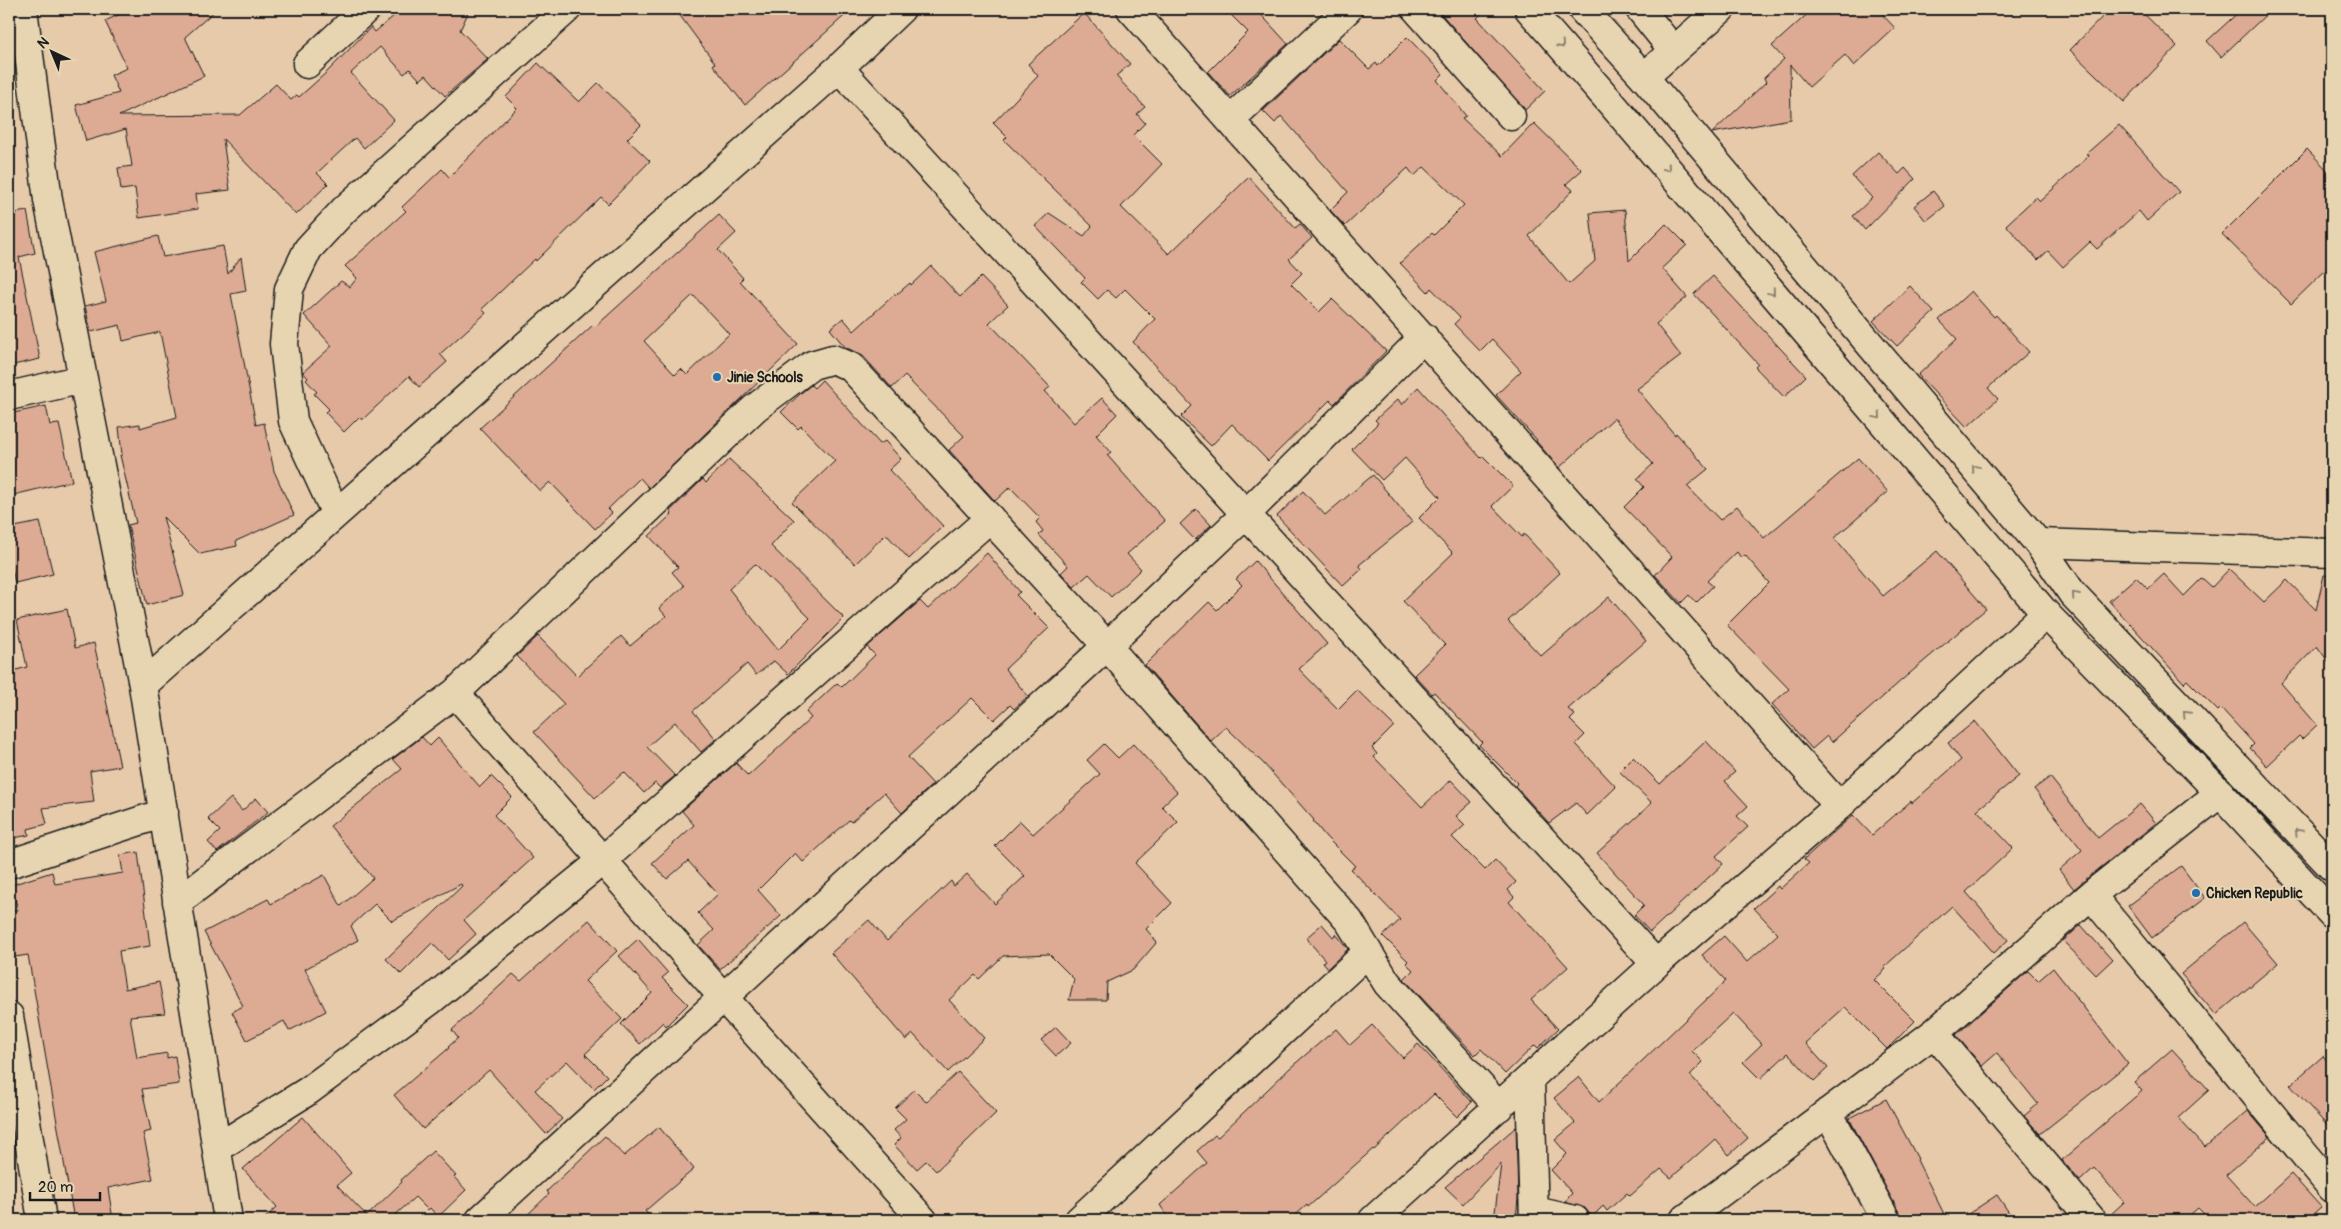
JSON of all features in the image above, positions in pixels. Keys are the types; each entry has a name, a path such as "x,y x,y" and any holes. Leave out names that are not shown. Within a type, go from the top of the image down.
{"street":[{"path":"307,64 366,9"},
{"path":"336,514 293,421 284,344 289,289 308,249 344,210 567,9"},
{"path":"143,685 839,68 901,9"},
{"path":"1131,9 1839,806"},
{"path":"1230,120 1348,9"},
{"path":"1416,9 1511,116"},
{"path":"1528,9 1746,261 2046,614 2220,793 2332,914"},
{"path":"1582,9 1644,77 2038,543 2072,593 2332,867"},
{"path":"1640,9 1673,50"},
{"path":"1644,77 1721,9"},
{"path":"29,13 48,200 143,685 228,1220"},
{"path":"839,68 1247,513 1656,964"},
{"path":"1746,261 1776,233"},
{"path":"480,1220 1107,646 1247,513 1424,337"},
{"path":"177,902 456,693 755,408 812,366 833,359 852,367 1107,646 1349,921 1387,983 1499,1107"},
{"path":"9,396 83,379"},
{"path":"217,1148 323,1080 430,1000 603,860 990,518"},
{"path":"2038,543 2332,553"},
{"path":"1373,1220 1656,964 1839,806 2046,614"},
{"path":"456,693 723,998 923,1220"},
{"path":"1691,1218 1934,1033 2091,895 2220,793"},
{"path":"9,864 164,813"},
{"path":"2091,895 2332,1188"},
{"path":"1079,1220 1367,953"},
{"path":"9,1016 42,1220"},
{"path":"1934,1033 2092,1220"},
{"path":"1530,1079 1534,1216 1575,1220"},
{"path":"1828,1112 1886,1220"}],"building":[{"path":"131,9 217,9 185,37 204,76 119,116 240,115 276,84 291,100 297,95 299,97 327,72 371,27 375,32 402,9 470,9 460,30 488,59 445,96 426,75 420,80 410,69 404,74 380,47 351,73 394,120 364,148 355,138 317,173 328,184 296,215 223,139 230,190 196,194 198,209 139,218 135,188 121,190 118,168 132,166 126,129 86,141 76,105 119,93 111,75 127,68 105,21"},
{"path":"675,9 852,9 745,105 713,65 715,63"},
{"path":"1225,9 1256,9 1288,44 1230,96 1208,72 1248,32"},
{"path":"1437,9 1487,9 1477,18 1545,91 1525,110"},
{"path":"1813,9 1877,9 1895,28 1854,66 1845,55 1809,87 1790,65 1791,119 1712,133 1766,82 1764,78 1784,59 1772,46"},
{"path":"2110,9 2139,9 2177,46 2124,102 2070,50"},
{"path":"2242,9 2272,9 2221,57 2207,41"},
{"path":"1084,13 1130,64 1116,76 1145,107 1137,114 1145,123 1133,135 1162,164 1121,207 1169,254 1249,177 1295,228 1300,224 1312,238 1289,259 1302,273 1291,284 1319,312 1332,299 1386,351 1334,404 1330,400 1268,461 1232,424 1211,446 1181,417 1192,406 1133,342 1155,319 1125,289 1116,298 1107,290 1098,299 1081,282 1085,278 1035,226 1049,213 1084,236 1092,226 1004,140 1007,137 993,123 1038,76 1028,64"},
{"path":"1407,37 1443,74 1437,80 1466,116 1462,118 1502,156 1534,123 1582,170 1566,184 1573,190 1529,236 1569,284 1595,261 1590,213 1625,210 1629,261 1666,224 1687,245 1662,268 1687,297 1656,324 1681,356 1637,389 1675,435 1676,433 1708,469 1687,486 1720,520 1737,506 1764,538 1858,458 1888,492 1834,538 1883,596 1937,551 1986,609 1832,742 1827,736 1812,749 1772,704 1789,689 1727,625 1769,583 1745,555 1741,558 1737,552 1707,581 1713,586 1696,603 1689,595 1681,603 1655,575 1672,557 1624,507 1644,487 1637,479 1653,464 1614,418 1559,468 1537,440 1496,395 1521,371 1492,339 1480,351 1454,324 1460,318 1431,288 1428,292 1400,263 1432,233 1434,235 1464,205 1424,167 1414,176 1408,168 1345,226 1330,210 1348,192 1281,116 1275,123 1263,111 1339,39 1369,69 1376,63 1378,66"},
{"path":"538,63 579,102 598,83 641,125 627,139 650,161 608,204 601,197 536,261 535,259 482,309 486,313 440,354 447,362 419,387 409,376 362,420 359,417 344,432 325,412 329,409 314,394 317,392 306,380 308,378 303,372 332,346 304,315 341,281 350,287 357,278 345,266 406,211 402,207 442,169 449,177 517,108 506,97"},
{"path":"2119,125 2179,192 2147,221 2139,211 2097,249 2090,242 2063,267 2048,251 2038,260 2006,225 2036,197 2040,201 2089,156 2087,153"},
{"path":"2307,149 2332,175 2332,264 2291,304 2222,234"},
{"path":"1878,152 1899,174 1905,168 1915,179 1865,230 1853,216 1872,198 1852,176"},
{"path":"1933,191 1945,206 1926,221 1914,206"},
{"path":"27,211 35,253 19,257 40,359 9,366 9,214"},
{"path":"719,215 736,233 718,250 743,278 740,281 798,344 649,488 640,478 608,509 612,513 595,529 550,482 540,491 480,428 593,325 595,327","holes":["693,295 729,334 687,375 681,369 675,375 644,341"]},
{"path":"158,236 163,257 223,246 228,274 241,257 246,291 231,294 256,425 264,423 274,471 294,515 236,541 237,546 200,554 163,517 184,595 147,605 128,525 136,523 120,455 122,455 119,427 140,424 140,428 177,417 160,332 123,341 120,325 91,332 85,306 106,301 94,252"},
{"path":"931,266 960,297 981,277 1008,305 989,323 1050,387 1045,391 1074,423 1102,398 1117,414 1096,435 1111,452 1107,455 1165,521 1127,554 1141,569 1111,597 1089,574 1074,587 1061,573 1068,566 1039,535 1043,531 1036,522 1040,518 1010,487 995,501 949,450 964,436 905,376 892,388 863,356 845,347 830,329 843,318 854,331 895,294 910,283 911,285"},
{"path":"1713,276 1806,376 1784,397 1755,367 1758,364 1694,294"},
{"path":"1910,286 1934,312 1897,346 1873,321"},
{"path":"1971,291 1994,317 1996,315 2029,352 1988,388 1998,399 1967,427 1918,375 1957,339 1939,320"},
{"path":"822,380 880,444 885,441 901,459 889,470 943,526 909,559 886,534 855,564 792,502 835,461 801,426 798,429 781,412 811,385 814,388"},
{"path":"1418,387 1481,458 1483,456 1513,486 1492,506 1522,537 1524,534 1560,573 1508,621 1541,656 1609,597 1646,641 1568,709 1575,715 1570,720 1585,735 1576,744 1616,787 1587,815 1576,803 1549,823 1515,786 1517,783 1479,745 1482,742 1434,692 1432,694 1414,675 1445,645 1403,601 1453,553 1419,518 1440,497 1405,458 1382,480 1352,449 1378,423 1375,420 1398,399 1402,405"},
{"path":"46,406 50,425 59,424 72,481 9,496 9,414"},
{"path":"729,459 794,520 771,546 844,618 788,674 774,661 756,675 747,664 693,711 716,739 701,752 675,722 647,747 675,776 660,788 655,783 644,793 624,772 595,798 534,732 564,704 517,656 538,636 577,676 621,636 630,646 666,616 659,608 684,586 672,572 678,567 649,536 672,514 670,511 703,479 706,483","holes":["755,564 810,618 778,650 729,589"]},
{"path":"1373,475 1412,522 1359,565 1362,569 1343,586 1277,516 1303,491 1325,515"},
{"path":"1196,509 1211,525 1195,540 1180,524"},
{"path":"40,522 53,574 15,583 9,555 9,528"},
{"path":"987,553 1020,592 1016,595 1049,628 1005,669 1028,696 1014,709 1010,705 994,720 972,698 908,757 933,784 902,813 884,793 851,822 849,820 803,862 795,853 758,890 781,916 720,969 698,945 714,930 698,913 718,894 688,861 667,879 652,863 694,825 682,811 736,763 748,776 811,718 806,712 837,683 842,687 875,655 867,647 920,601 928,609"},
{"path":"1255,561 1327,644 1299,669 1338,709 1357,690 1394,726 1372,748 1377,754 1374,757 1422,807 1451,780 1472,802 1456,816 1465,825 1452,837 1485,870 1495,860 1516,882 1508,890 1514,897 1509,902 1568,967 1531,1000 1558,1029 1538,1048 1535,1045 1505,1074 1481,1049 1475,1055 1404,979 1413,970 1406,963 1408,961 1383,936 1400,920 1351,869 1355,866 1326,837 1314,820 1264,764 1226,727 1211,741 1145,665 1209,602 1217,610 1242,585 1236,579"},
{"path":"2229,569 2264,602 2287,580 2316,610 2324,575 2332,576 2332,667 2317,646 2281,683 2317,725 2302,739 2299,736 2267,766 2250,748 2254,744 2221,708 2218,711 2187,680 2184,683 2109,601 2136,577 2148,589 2164,574 2184,596 2202,578 2212,587"},
{"path":"67,609 75,648 94,643 120,766 90,771 94,802 43,808 47,824 28,829 29,835 9,839 9,672 27,667 17,620"},
{"path":"1975,721 2019,776 1977,810 2013,848 1966,892 2008,940 1994,953 1952,906 1884,967 1886,969 1874,980 1915,1021 1887,1049 1845,1007 1805,1043 1828,1068 1814,1081 1788,1053 1760,1079 1743,1062 1762,1044 1733,1013 1692,1051 1703,1062 1690,1075 1748,1138 1729,1155 1715,1139 1671,1178 1661,1169 1630,1196 1627,1193 1607,1211 1603,1206 1592,1217 1585,1208 1565,1202 1572,1193 1551,1170 1567,1154 1555,1140 1575,1123 1554,1098 1579,1077 1599,1102 1726,981 1702,955 1724,936 1747,962 1778,934 1754,908 1778,886 1780,889 1809,863 1804,859 1853,815 1872,835 1911,801 1912,803 1961,760 1948,743"},
{"path":"422,737 430,746 438,738 480,787 491,776 512,797 494,815 533,858 464,920 476,934 448,960 432,943 401,974 386,959 462,886 461,884 392,921 375,904 351,926 358,940 305,969 326,1011 289,1031 284,1021 247,1040 232,1012 243,1006 204,932 268,899 271,904 324,875 341,906 373,878 330,826 402,769 393,759"},
{"path":"1706,741 1735,772 1725,781 1748,806 1737,816 1748,827 1716,856 1723,864 1650,932 1634,915 1644,905 1597,853 1652,803 1619,771 1633,757 1660,784"},
{"path":"1104,744 1118,758 1133,744 1177,792 1162,806 1178,822 1135,863 1172,903 1146,929 1157,942 1133,970 1107,982 1106,1000 1069,1000 1074,979 1049,954 1003,956 979,979 975,975 949,1000 984,1038 948,1072 913,1034 906,1040 831,953 869,920 887,941 951,881 954,886 967,874 995,904 1025,876 995,846 1020,821 1033,834 1100,774 1087,760"},
{"path":"2050,777 2098,838 2140,804 2156,823 2074,889 2059,870 2082,850 2034,789"},
{"path":"231,798 242,811 256,798 268,812 217,852 208,842 220,831 208,819"},
{"path":"138,852 150,946 119,951 125,989 159,982 165,1013 130,1016 137,1058 167,1053 167,1058 175,1056 179,1084 142,1089 151,1131 143,1133 153,1179 108,1188 113,1220 74,1220 28,955 9,958 9,910 18,910 11,885 52,872 55,884 123,873 120,855"},
{"path":"2181,866 2205,898 2152,938 2128,906"},
{"path":"589,920 617,951 585,981 622,1019 585,1054 607,1076 594,1089 567,1061 535,1090 562,1119 546,1134 489,1070 423,1129 394,1095 449,1048 458,1038 452,1030 513,974 521,981"},
{"path":"2243,922 2278,963 2216,1015 2181,974"},
{"path":"1322,924 1333,937 1336,934 1348,949 1328,968 1323,962 1325,960 1306,938"},
{"path":"2081,925 2112,960 2096,975 2063,941"},
{"path":"638,939 668,973 662,978 688,1004 666,1026 663,1022 640,1044 621,1024 652,993 619,956"},
{"path":"2053,968 2128,1064 2040,1134 2024,1116 2038,1104 1997,1053 1982,1066 1956,1035 2028,971 2038,981"},
{"path":"1372,1025 1403,1058 1418,1044 1472,1102 1457,1117 1434,1094 1374,1150 1308,1207 1307,1205 1290,1220 1170,1220 1160,1205 1207,1163 1197,1151 1215,1135 1218,1137 1290,1068 1336,1029 1350,1045"},
{"path":"1056,1027 1071,1043 1056,1056 1041,1040"},
{"path":"2172,1049 2209,1090 2178,1118 2205,1147 2248,1111 2270,1137 2226,1175 2255,1207 2291,1174 2321,1207 2306,1220 2210,1220 2198,1208 2184,1220 2107,1220 2124,1202 2094,1168 2080,1181 2062,1160 2142,1091 2134,1082"},
{"path":"2323,1056 2332,1066 2332,1131 2290,1085"},
{"path":"958,1072 996,1113 936,1171 926,1161 917,1169 894,1145 901,1138 894,1130 906,1119 895,1108 914,1090 926,1102"},
{"path":"1886,1099 1918,1159 1947,1220 1903,1220 1849,1118"},
{"path":"303,1117 351,1173 337,1185 367,1216 402,1182 401,1180 433,1151 466,1190 438,1217 430,1208 428,1210 415,1197 390,1220 263,1220 277,1207 243,1169"},
{"path":"659,1127 694,1169 645,1211 654,1220 522,1220 549,1194 547,1191 605,1136 624,1156"},
{"path":"1516,1127 1518,1198 1516,1220 1494,1220 1501,1164 1463,1204 1445,1187"},
{"path":"1997,1195 2014,1220 1959,1220"}],"place":[{"name":"Jinie Schools","path":"717,377"},
{"name":"Chicken Republic","path":"2196,893"}]}
